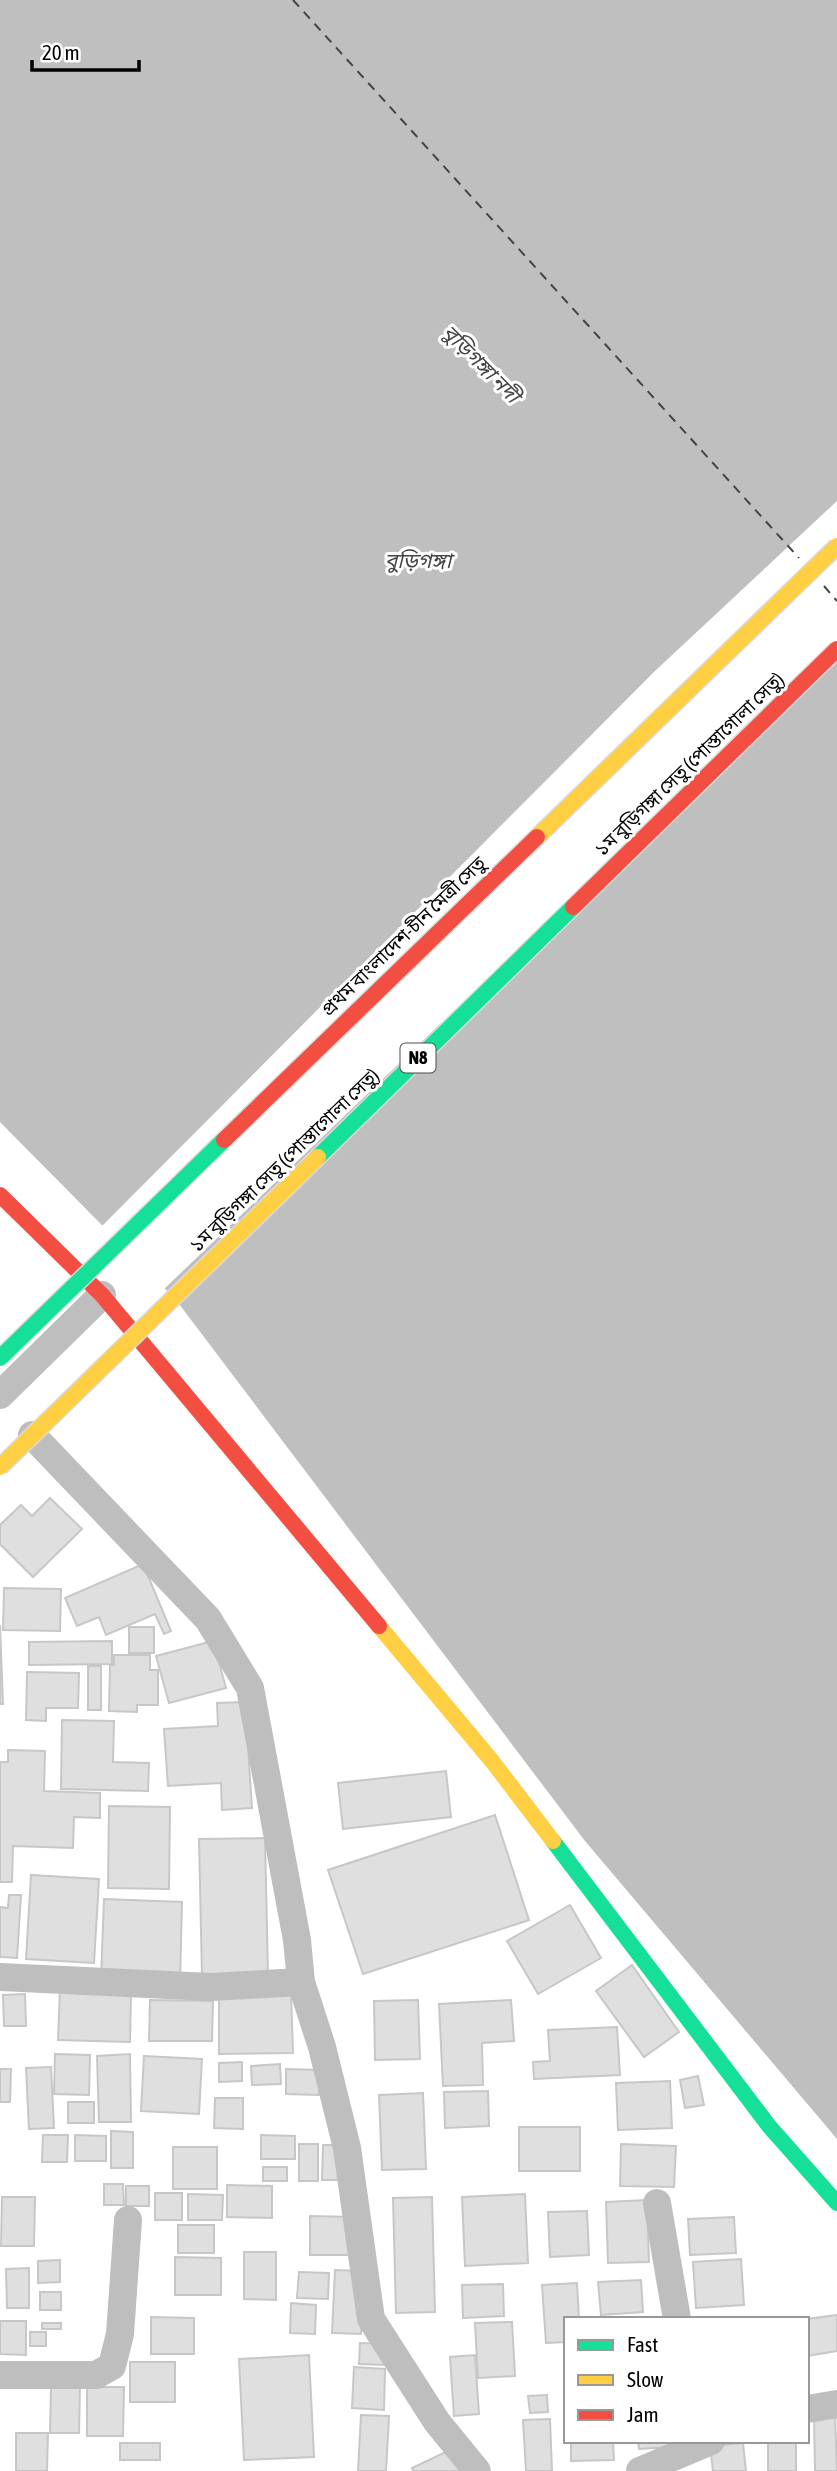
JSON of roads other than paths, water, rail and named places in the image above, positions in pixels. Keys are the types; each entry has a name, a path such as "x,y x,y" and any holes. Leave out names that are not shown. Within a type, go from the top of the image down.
{"main road":[{"name":"প্রথম বাংলাদেশ-চীন মৈত্রী সেতু","path":"0,1359 837,546"},
{"name":"১ম বুড়িগঙ্গা সেতু (পোস্তাগোলা সেতু)","path":"0,1467 837,649"},
{"path":"3,1204 102,1295 492,1761 769,2126 837,2203"}],"street":[{"path":"0,1395 102,1295"},
{"path":"32,1435 208,1619 250,1688 298,1940 301,1982 323,2047 347,2148 371,2319 436,2422 477,2471"},
{"path":"0,1977 211,1987 301,1982"},
{"path":"657,2203 677,2317"},
{"path":"0,2375 96,2375 112,2366 120,2334 128,2220"},
{"path":"809,2409 837,2404"},
{"path":"640,2471 700,2443"}],"water":[{"name":"বুড়িগঙ্গা","path":"0,0 837,0 837,2139 585,1841 176,1300 0,1122"}],"water label":[{"name":"বুড়িগঙ্গা নদী","path":"481,364"}]}
